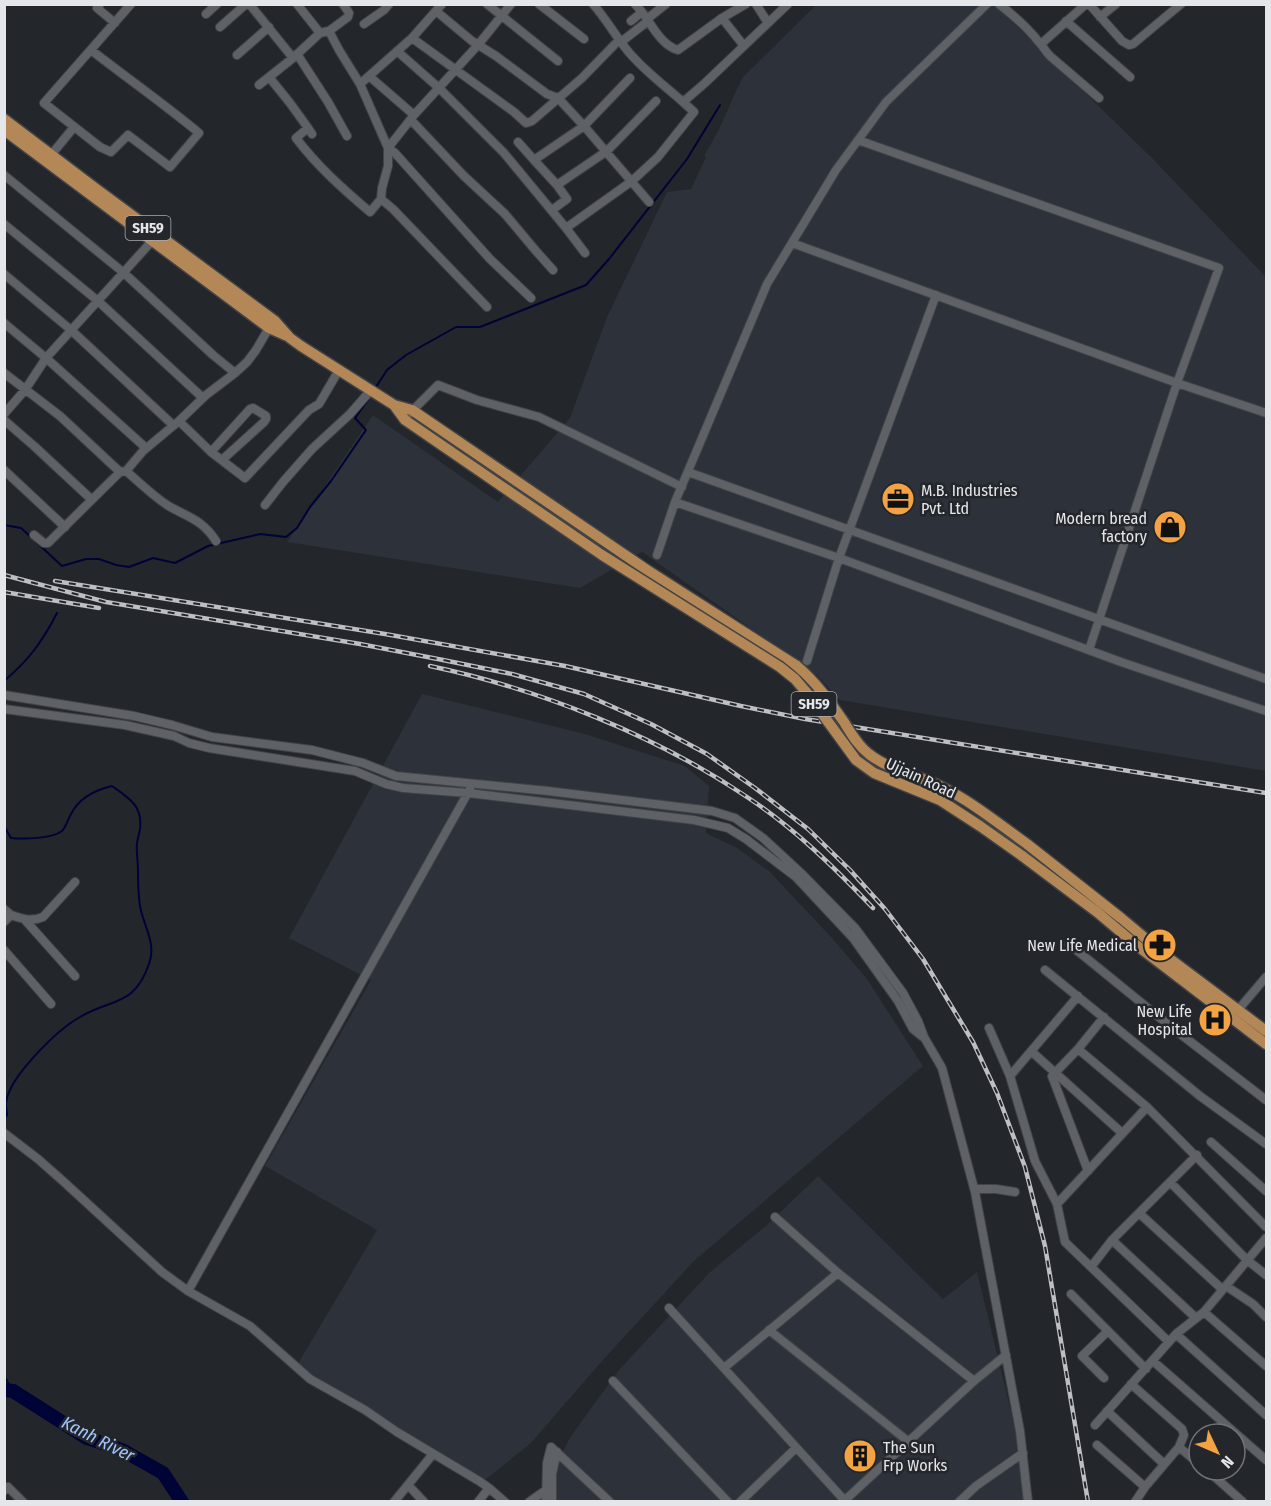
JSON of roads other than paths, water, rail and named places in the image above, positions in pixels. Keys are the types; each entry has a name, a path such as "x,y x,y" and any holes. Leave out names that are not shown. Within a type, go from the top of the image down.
{"main road":[{"name":"SH59","path":"4,119 276,321 290,338"},
{"name":"SH59","path":"4,130 269,328 290,338 390,402 412,410 647,570 797,666 824,694 866,752 875,759 958,795 1027,844 1266,1031"},
{"name":"SH59","path":"390,402 405,420"},
{"name":"Ujjain Road","path":"405,420 602,555 780,667 807,693 855,760 874,773 940,800 980,826 1097,912 1134,944 1266,1044"},
{"path":"1134,944 1142,935"}],"street":[{"path":"100,4 97,8 115,23"},
{"path":"91,50 199,133 170,167 128,135 111,152 100,147 44,103 131,4"},
{"path":"206,14 217,4"},
{"path":"220,27 246,4 252,5 324,95 347,136"},
{"path":"269,77 310,131 296,138 333,180 370,212 381,199 388,166 388,148 360,84 339,50 297,4"},
{"path":"259,85 350,15 343,4"},
{"path":"364,24 389,4"},
{"path":"487,4 558,61"},
{"path":"388,148 412,117 478,45 511,4"},
{"path":"538,4 584,39"},
{"path":"566,228 632,182 698,114 628,52 593,4"},
{"path":"635,4 663,41 672,49 678,50 722,18 746,4"},
{"path":"412,38 526,123 532,121 582,78 645,18 666,4"},
{"path":"756,4 768,23"},
{"path":"683,102 788,4"},
{"path":"657,555 675,502 767,284 836,170 886,102 987,4"},
{"path":"999,4 1021,22 1050,56 1099,98"},
{"path":"1041,44 1088,4 1122,41 1131,45 1181,4"},
{"path":"1100,17 1116,4"},
{"path":"360,84 412,38 439,8 472,41 547,94 558,98 607,151 649,202"},
{"path":"631,21 645,18"},
{"path":"722,18 744,46"},
{"path":"1066,21 1130,77"},
{"path":"237,55 269,27"},
{"path":"397,51 439,88 504,153 585,253"},
{"path":"369,76 412,117 470,182 505,214 553,270"},
{"path":"534,160 584,126 630,78"},
{"path":"557,185 607,151 656,101"},
{"path":"51,155 74,127"},
{"path":"858,140 1219,268 1177,383 1089,650"},
{"path":"518,142 567,199 552,210"},
{"path":"388,148 490,259 531,298"},
{"path":"4,175 124,273 235,373"},
{"path":"381,199 487,307"},
{"path":"4,224 98,301 203,398"},
{"path":"4,414 25,390 46,358 152,241"},
{"path":"792,243 1177,383 1266,413"},
{"path":"4,274 176,423 244,478 309,410 319,404 339,370"},
{"path":"807,661 839,558 936,295"},
{"path":"4,323 146,448"},
{"path":"34,535 44,543 48,543 146,448 235,373 251,356 269,328"},
{"path":"4,374 60,416 123,471 165,503 202,524 216,541"},
{"path":"405,420 438,385 477,400 539,417 682,487"},
{"path":"265,505 312,449 350,414 371,390"},
{"path":"211,452 250,408 266,416 264,422 222,460"},
{"path":"4,420 91,500"},
{"path":"4,470 65,527"},
{"path":"688,472 1266,679"},
{"path":"675,502 839,558 1089,650 1266,711"},
{"path":"9,696 134,716 212,737 312,750 363,763 396,776 712,811 735,818 763,838 855,928 903,993 942,1068 974,1189 1023,1453 1028,1502"},
{"path":"8,709 125,725 174,736 209,748 355,771 402,788 468,793 694,820 728,828 796,877 853,938 898,1001 913,1029 924,1037"},
{"path":"188,1292 473,783"},
{"path":"7,915 25,920 44,917 75,882"},
{"path":"25,920 75,976"},
{"path":"1069,944 1266,1100"},
{"path":"4,950 51,1004"},
{"path":"1045,970 1200,1096 1266,1144"},
{"path":"1238,1010 1266,977"},
{"path":"1010,1076 1078,996"},
{"path":"1088,1171 1052,1076 1104,1017"},
{"path":"989,1028 1010,1076 1035,1161 1057,1204 1065,1242 1169,1342"},
{"path":"1078,1049 1147,1107 1266,1227"},
{"path":"1031,1051 1122,1133"},
{"path":"1057,1204 1147,1107"},
{"path":"6,1135 38,1159 162,1272 188,1292 250,1326 310,1378 489,1488 505,1502"},
{"path":"1211,1142 1266,1191"},
{"path":"1091,1267 1112,1240 1197,1155"},
{"path":"1170,1182 1247,1260 1266,1275"},
{"path":"974,1189 1015,1192"},
{"path":"1139,1213 1224,1288 1253,1304 1266,1317"},
{"path":"775,1217 838,1273 974,1381"},
{"path":"1095,1425 1176,1334 1204,1312 1266,1238"},
{"path":"1112,1240 1196,1318"},
{"path":"724,1368 838,1273"},
{"path":"1071,1294 1146,1369"},
{"path":"669,1308 844,1501 1005,1355"},
{"path":"1204,1312 1266,1366"},
{"path":"769,1330 909,1442"},
{"path":"1104,1378 1082,1356 1108,1331"},
{"path":"1176,1334 1266,1415"},
{"path":"1153,1361 1266,1460"},
{"path":"613,1381 728,1502"},
{"path":"1131,1384 1182,1429 1184,1435 1179,1447 1135,1502"},
{"path":"1107,1411 1164,1464"},
{"path":"1098,1445 1145,1487"},
{"path":"1179,1447 1187,1454"},
{"path":"740,1502 796,1448"},
{"path":"546,1502 547,1463 554,1449"},
{"path":"552,1502 554,1449"},
{"path":"554,1449 610,1502"},
{"path":"958,1502 976,1486 1023,1453"},
{"path":"394,1502 433,1454"},
{"path":"1221,1482 1244,1502"},
{"path":"408,1485 424,1502"},
{"path":"6,1488 23,1502"},
{"path":"478,1502 489,1488"},
{"path":"529,1502 546,1490"}],"waterway":[{"path":"374,390 387,370 406,355 456,327 480,327 586,285 687,159 720,105"},
{"path":"36,542 62,566 86,559 99,559 129,567 153,558 175,563 208,546 260,534 286,537 297,528 366,430 355,418 368,400"},
{"path":"4,525 21,528 32,538"},
{"path":"4,681 34,650 57,613"},
{"path":"4,826 11,838 45,837 57,834 65,827 78,803 94,792 112,786 134,803 140,821 137,846 139,896 151,950 151,957 143,978 129,995 70,1023 25,1067 9,1091 6,1104 7,1115 4,1119"},
{"path":"4,1376 13,1391"},
{"name":"Kanh River","path":"4,1390 13,1391 87,1438 122,1450 163,1473 182,1502"}],"railway":[{"path":"4,575 106,602 360,644 512,674 584,694 651,724 707,754 808,829 850,870 885,909 923,959 973,1042 997,1093 1025,1167 1045,1246 1088,1502"},
{"path":"55,581 385,634 565,666 805,719 1266,793"},
{"path":"4,592 99,608"},
{"path":"430,666 513,687 554,701 635,734 674,754 747,797 781,822 828,863 873,908"}],"place":[{"name":"M.B. Industries Pvt. Ltd","path":"898,499"},
{"name":"Modern bread factory","path":"1170,527"},
{"name":"New Life Medical","path":"1160,945"},
{"name":"New Life Hospital","path":"1215,1020"},
{"name":"The Sun Frp Works","path":"860,1456"}]}
